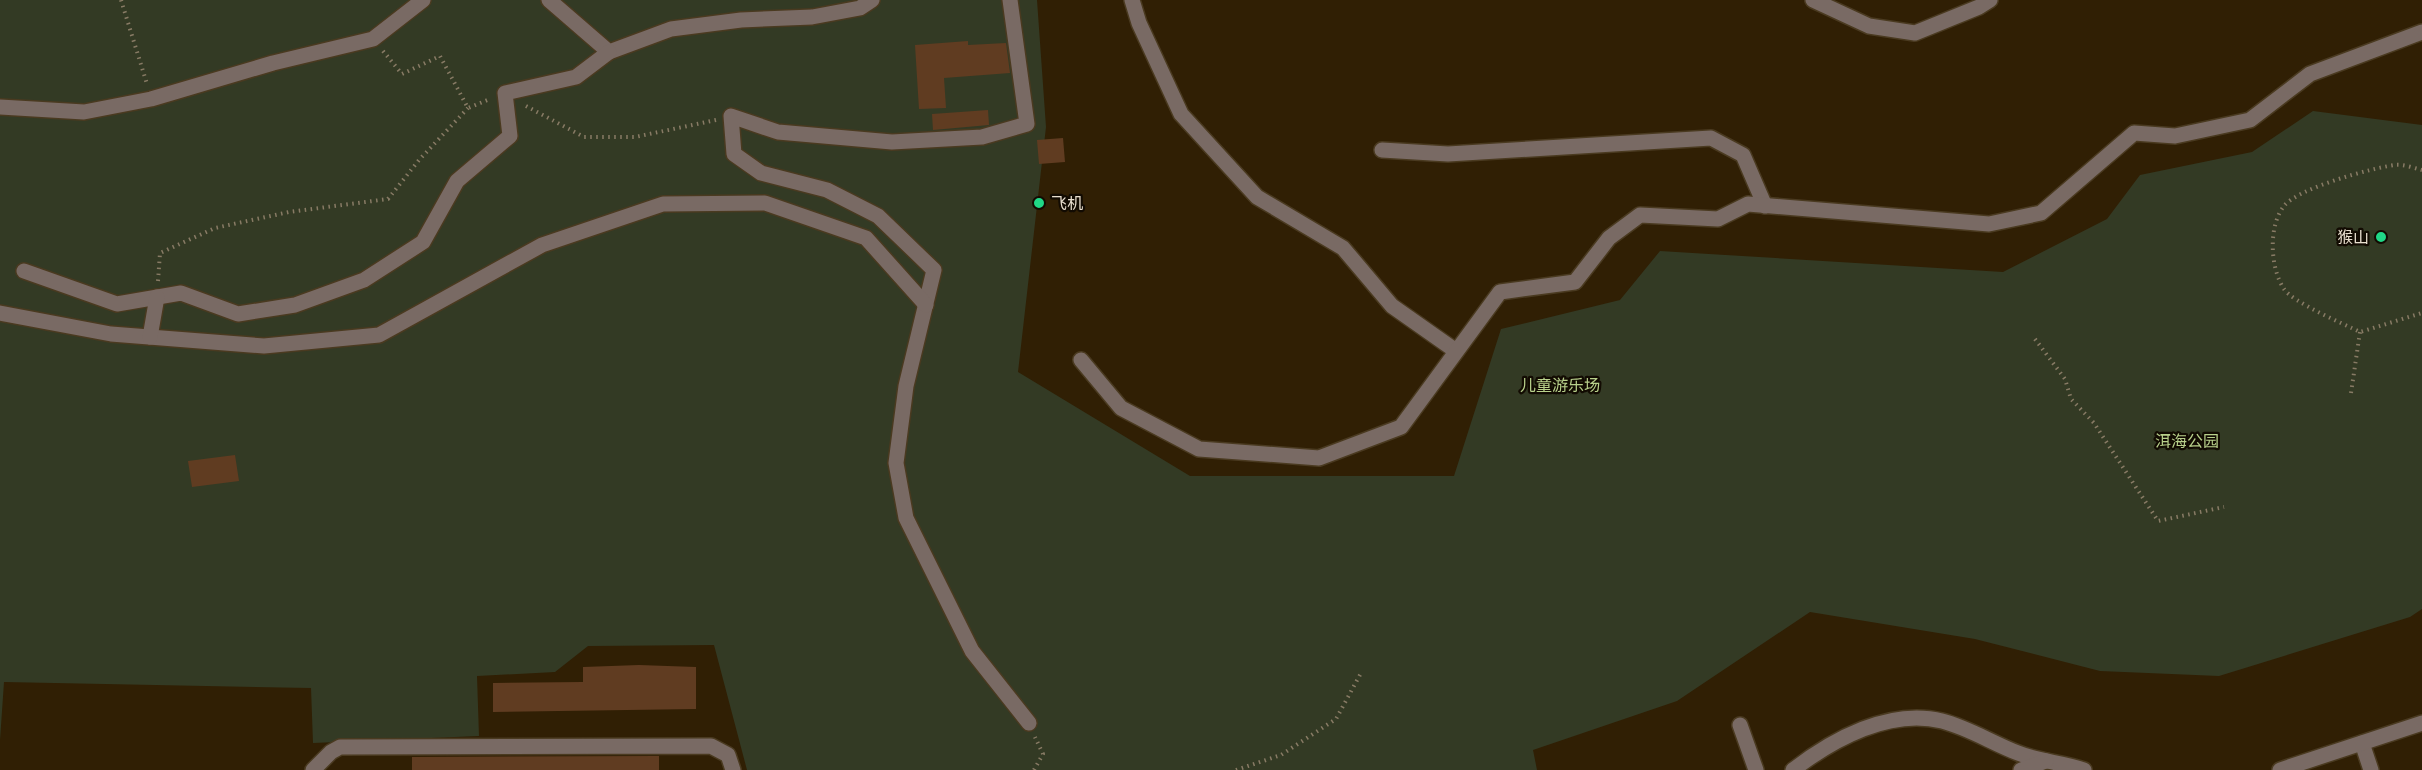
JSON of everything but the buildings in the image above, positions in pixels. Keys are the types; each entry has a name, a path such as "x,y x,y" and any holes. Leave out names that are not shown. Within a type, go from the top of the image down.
{"street":[{"path":"0,107 84,112 151,99 273,63 373,39 423,0"},
{"path":"549,0 609,52"},
{"path":"24,272 117,304 181,294 238,314 295,305 364,280 423,242 457,181 510,136 505,93 576,77 609,52 671,29 741,20 812,17 860,8 872,0"},
{"path":"1010,0 1027,124 982,137 892,142 777,132 731,116 734,154 761,172 827,190 878,216 934,270 906,386 896,463 906,518 972,651 1029,723"},
{"path":"1132,0 1139,23 1181,114 1257,197 1343,248 1392,306 1456,351"},
{"path":"1813,0 1869,26 1915,33 1979,8 1989,0"},
{"path":"1081,360 1121,408 1199,449 1318,458 1401,427 1500,292 1575,282 1609,238 1640,215 1718,219 1749,204 1989,224 2041,213 2134,134 2175,136 2250,120 2310,74 2422,32"},
{"path":"1382,150 1448,154 1711,138 1743,155 1765,206"},
{"path":"0,313 111,334 264,346 379,335 542,245 663,204 765,203 866,238 926,304"},
{"path":"150,337 157,297"},
{"path":"1793,770 1819,751 1856,732 1911,718 1944,722 2023,755 2041,760 2049,759 2085,770"},
{"path":"2280,770 2422,723"},
{"path":"1740,725 1756,770"},
{"path":"2362,743 2371,770"},
{"path":"313,770 331,752 340,747 711,746 728,755 733,770"},
{"path":"2021,770 2049,759"}],"path":[{"path":"121,0 151,99"},
{"path":"157,297 160,253 215,228 289,212 388,199 419,160 468,108"},
{"path":"2422,170 2397,165 2352,175 2308,190 2284,205 2274,228 2273,259 2284,290 2310,307 2360,332 2422,313"},
{"path":"2351,393 2360,332"},
{"path":"2035,339 2065,379 2071,399 2094,423 2158,521 2224,507"},
{"path":"1236,770 1281,755 1336,719 1361,672"},
{"path":"1029,723 1043,754 1034,770"}],"green space":[{"name":"洱海公园","path":"0,0 1037,0 1046,127 1018,372 1190,476 1454,476 1501,329 1620,300 1660,251 2003,272 2107,219 2140,175 2252,152 2313,111 2422,125 2422,609 2410,617 2219,676 2100,671 1975,639 1810,612 1677,701 1533,750 1537,770 747,770 714,645 588,646 555,672 477,676 479,736 313,743 311,688 4,682 0,740"}],"place":[{"name":"飞机","path":"1039,203"},
{"name":"猴山","path":"2381,237"}],"park label":[{"name":"儿童游乐场","path":"1560,385"}]}
